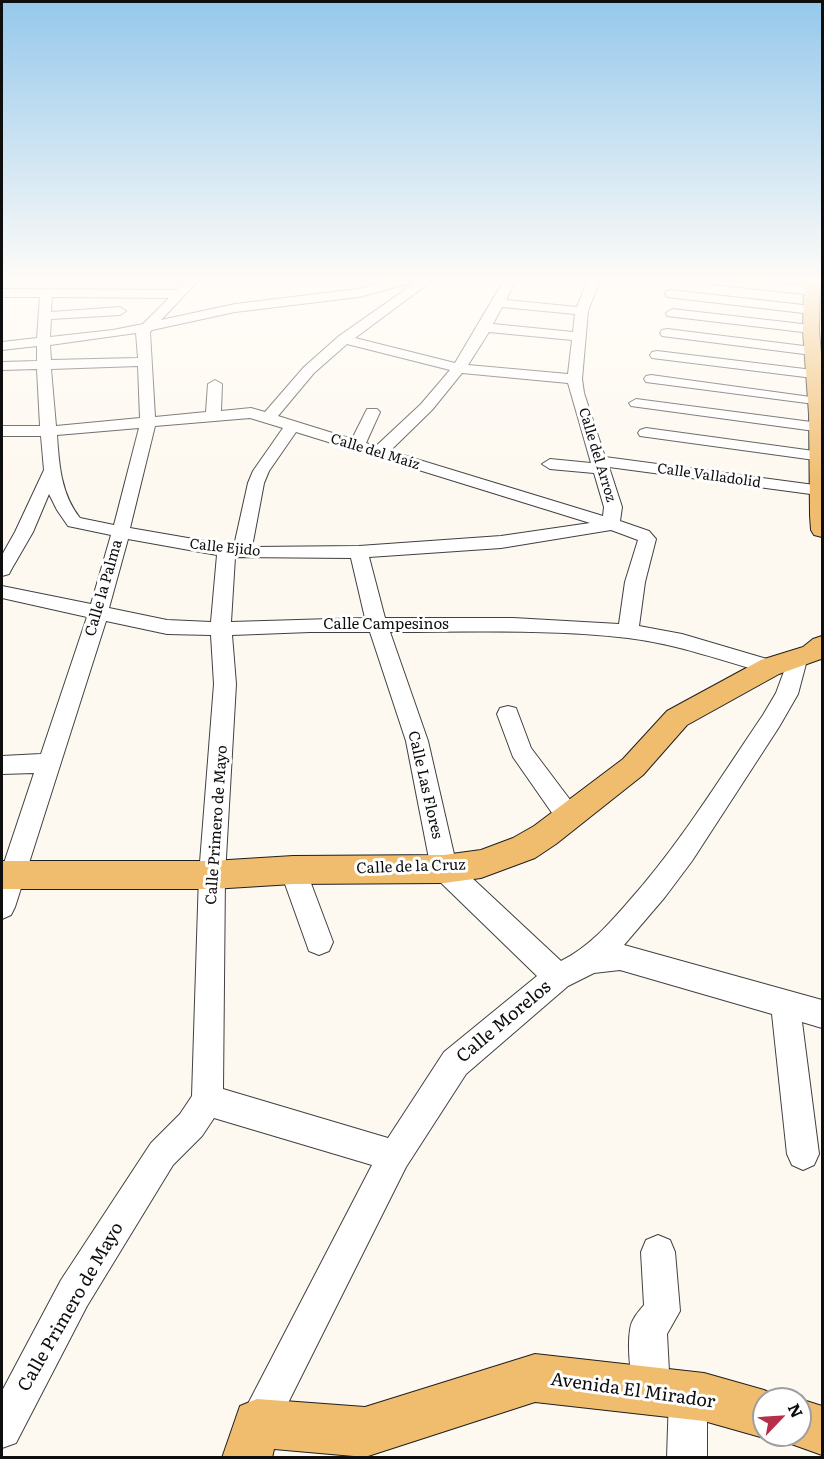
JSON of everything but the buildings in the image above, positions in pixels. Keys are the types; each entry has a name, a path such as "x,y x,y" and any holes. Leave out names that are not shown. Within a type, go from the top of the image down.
{"main road":[{"path":"812,351 817,378 821,457 818,490 822,530"},
{"name":"Calle de la Cruz","path":"6,875 212,875 293,870 444,869 481,864 510,855 545,835 633,767 677,718 796,657"},
{"name":"Avenida El Mirador","path":"252,1440 365,1432 535,1378 704,1397 752,1411"}],"street":[{"name":"Calle Ejido","path":"43,348 51,471 65,512 74,522 234,552 359,552 501,542 610,525"},
{"name":"Calle la Palma","path":"2,907 6,875 48,763 98,614 145,442 148,421 143,348"},
{"path":"269,417 309,370 334,348"},
{"path":"379,348 457,368 575,379"},
{"path":"378,453 403,431 441,390 470,348"},
{"name":"Calle del Arroz","path":"578,348 575,379 577,393 613,507 610,525"},
{"path":"789,348 812,351"},
{"path":"657,355 817,378"},
{"path":"2,366 143,362"},
{"path":"651,379 818,402"},
{"path":"213,415 215,384"},
{"path":"636,403 819,428"},
{"name":"Calle del Maíz","path":"2,431 48,431 245,412 269,417 643,535 647,540 635,582 628,631"},
{"path":"357,446 372,412"},
{"name":"Calle Primero de Mayo","path":"2,1430 74,1293 162,1154 190,1125 207,1100 212,875 225,684 220,629 234,552 256,483 261,471 292,426"},
{"path":"646,433 821,457"},
{"name":"Calle Valladolid","path":"550,464 601,465 818,490"},
{"path":"2,570 24,532 51,471"},
{"name":"Calle Las Flores","path":"359,552 377,626 385,642 417,741 444,869"},
{"name":"Calle Campesinos","path":"2,592 167,627 220,629 310,625 513,625 628,631 796,657"},
{"name":"Calle Morelos","path":"252,1440 395,1156 455,1063 558,977 591,960 656,889 683,853 777,712 787,694 796,657"},
{"path":"508,714 521,751 568,816"},
{"path":"2,765 48,763"},
{"path":"444,869 558,977"},
{"path":"293,870 319,942"},
{"path":"591,960 620,957 822,1014"},
{"path":"785,1002 803,1154"},
{"path":"207,1100 395,1156"},
{"path":"658,1252 662,1311 648,1329 687,1458"}]}
